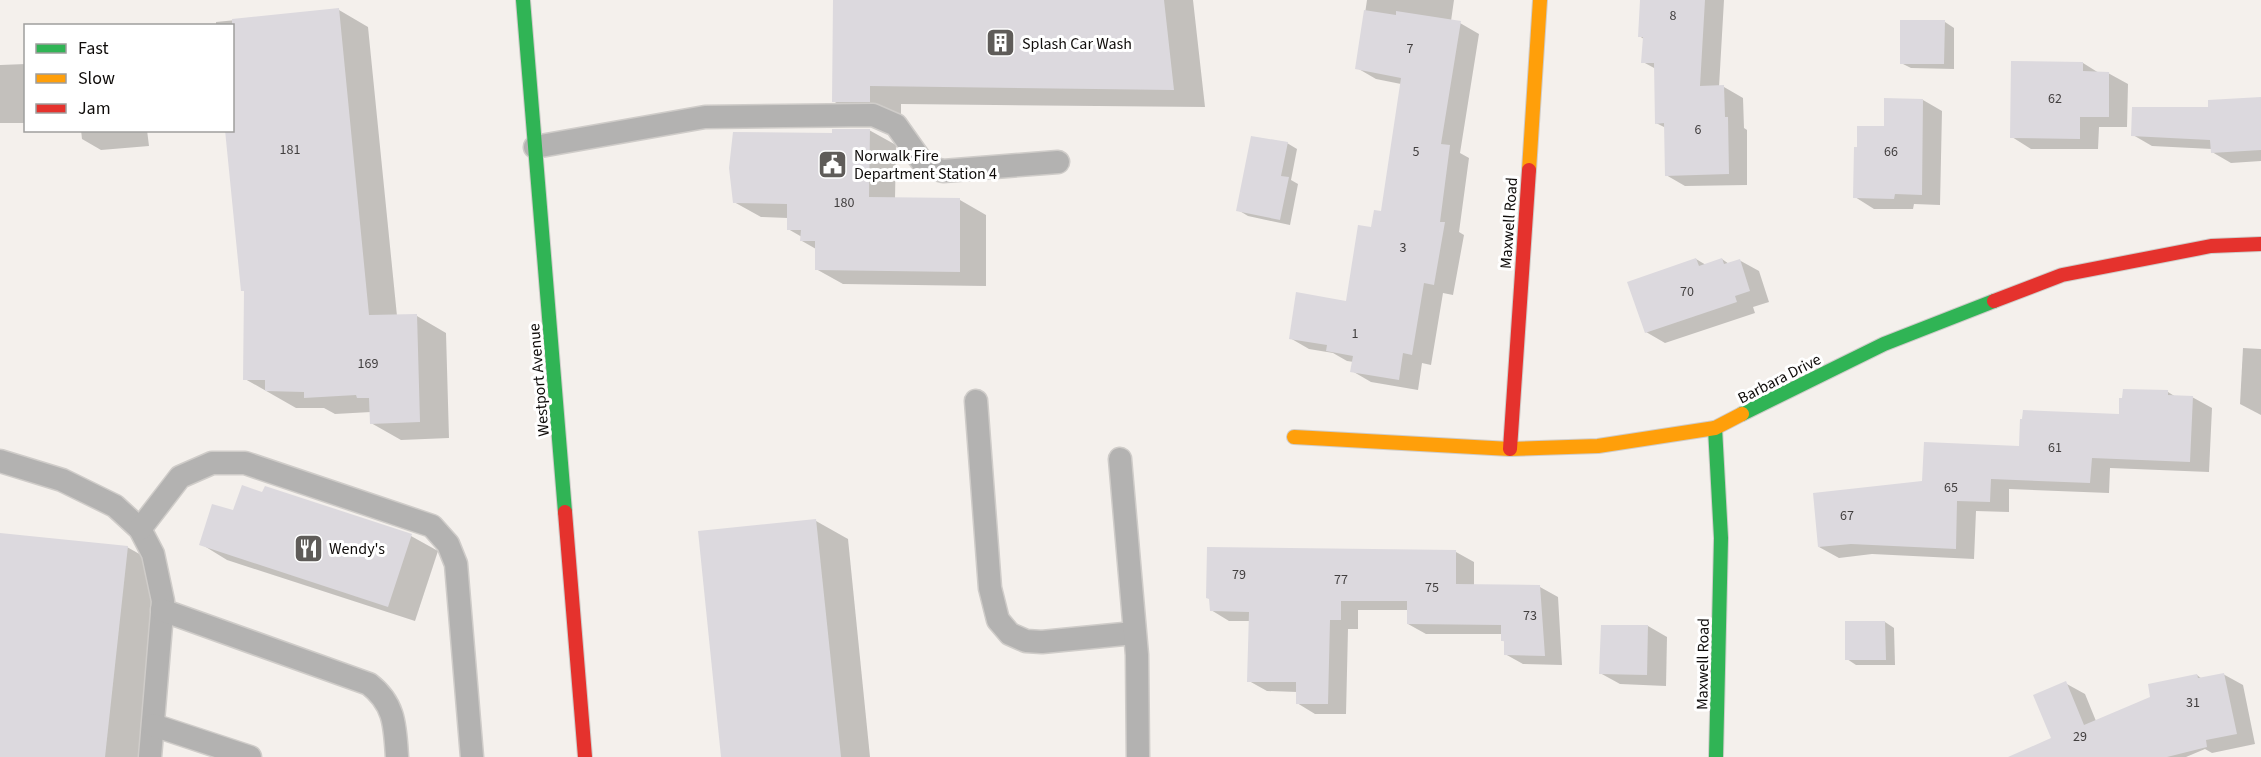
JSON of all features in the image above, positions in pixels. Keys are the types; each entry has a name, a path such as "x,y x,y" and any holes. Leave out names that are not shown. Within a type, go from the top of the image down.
{"street":[{"name":"Westport Avenue","path":"523,0 585,757"},
{"name":"Maxwell Road","path":"1510,448 1540,0"},
{"name":"Barbara Drive","path":"1294,437 1510,448 1598,446 1715,429 1884,344 2062,275 2211,246 2261,244"},
{"name":"Maxwell Road","path":"1715,429 1721,538 1716,757"}],"lane":[{"path":"535,147 705,117 873,114 896,125 925,166 943,171 1058,162"},
{"path":"976,401 990,588 998,620 1010,634 1026,641 1042,642 1134,633"},
{"path":"1120,459 1138,694 1138,757"},
{"path":"0,461 62,480 115,506 140,529 153,554 163,601 150,757"},
{"path":"140,529 180,477 212,463 245,463 432,526 448,544 456,564 472,757"},
{"path":"162,610 369,684 382,695 392,714 397,757"},
{"path":"153,725 250,757"}],"building":[{"name":"Splash Car Wash","path":"833,0 1164,0 1174,90 870,86 870,102 832,102"},
{"path":"1640,0 1705,0 1700,86 1724,85 1725,117 1728,117 1729,174 1665,176 1664,123 1655,124 1654,63 1641,63 1643,37 1638,37"},
{"path":"339,8 369,315 417,314 420,422 370,424 369,398 357,398 356,395 304,398 304,392 265,391 265,380 243,380 244,291 241,291 225,132 234,132 234,24 232,24 232,19"},
{"path":"1364,10 1396,15 1396,11 1461,21 1441,144 1450,145 1440,222 1445,222 1434,285 1424,283 1412,355 1403,353 1399,380 1350,372 1353,356 1326,351 1327,345 1289,339 1296,292 1346,301 1358,225 1371,227 1374,210 1381,211 1401,78 1355,69"},
{"path":"1900,20 1945,20 1944,64 1900,64"},
{"path":"2011,61 2083,62 2083,71 2109,72 2109,117 2080,117 2080,139 2010,138"},
{"path":"2261,97 2261,150 2211,153 2210,140 2131,136 2132,107 2208,107 2208,100"},
{"path":"1884,98 1923,99 1922,195 1895,194 1894,199 1853,198 1854,147 1857,147 1857,126 1884,126"},
{"path":"832,129 870,129 869,197 960,198 960,272 815,270 815,241 800,241 801,230 787,230 787,204 733,203 729,168 733,132 832,133"},
{"path":"1251,136 1288,142 1281,176 1289,177 1280,220 1236,211"},
{"path":"1696,258 1699,266 1722,258 1724,264 1740,259 1750,291 1735,296 1737,302 1645,333 1627,282"},
{"path":"2123,389 2168,390 2168,395 2193,396 2190,462 2092,458 2090,483 1991,479 1990,502 1957,501 1956,549 1851,544 1818,547 1813,493 1922,481 1924,442 2019,446 2020,419 2022,419 2023,410 2119,414 2119,398 2122,398"},
{"name":"Wendy's","path":"242,485 262,492 265,486 412,534 388,607 199,545 212,504 233,510"},
{"path":"816,519 841,757 721,757 698,531"},
{"path":"0,533 128,546 105,757 0,757"},
{"path":"1207,547 1456,550 1456,584 1540,585 1545,656 1504,655 1501,625 1407,624 1407,601 1341,601 1341,620 1330,620 1328,704 1296,704 1296,682 1247,682 1249,612 1210,611 1209,599 1206,598"},
{"path":"1845,621 1885,621 1886,660 1845,660"},
{"path":"1601,625 1648,625 1647,675 1599,674"},
{"path":"2224,673 2237,734 2206,740 2207,747 2167,757 2008,757 2051,738 2033,695 2066,681 2084,725 2150,697 2148,684 2197,674 2198,678"}],"traffic: fast":[{"path":"523,0 565,512"},
{"path":"1742,414 1884,344 1994,301"},
{"path":"1715,428 1721,538 1716,757"}],"traffic: slow":[{"path":"1529,170 1540,0"},
{"path":"1294,437 1510,449 1598,446 1715,428 1742,414"}],"traffic: jam":[{"path":"1510,449 1529,170"},
{"path":"1994,301 2062,275 2211,246 2261,244"},
{"path":"565,512 585,757"}],"place":[{"name":"Splash Car Wash","path":"1001,43"},
{"name":"Norwalk Fire Department Station 4","path":"833,164"},
{"name":"Wendy's","path":"308,548"}]}
